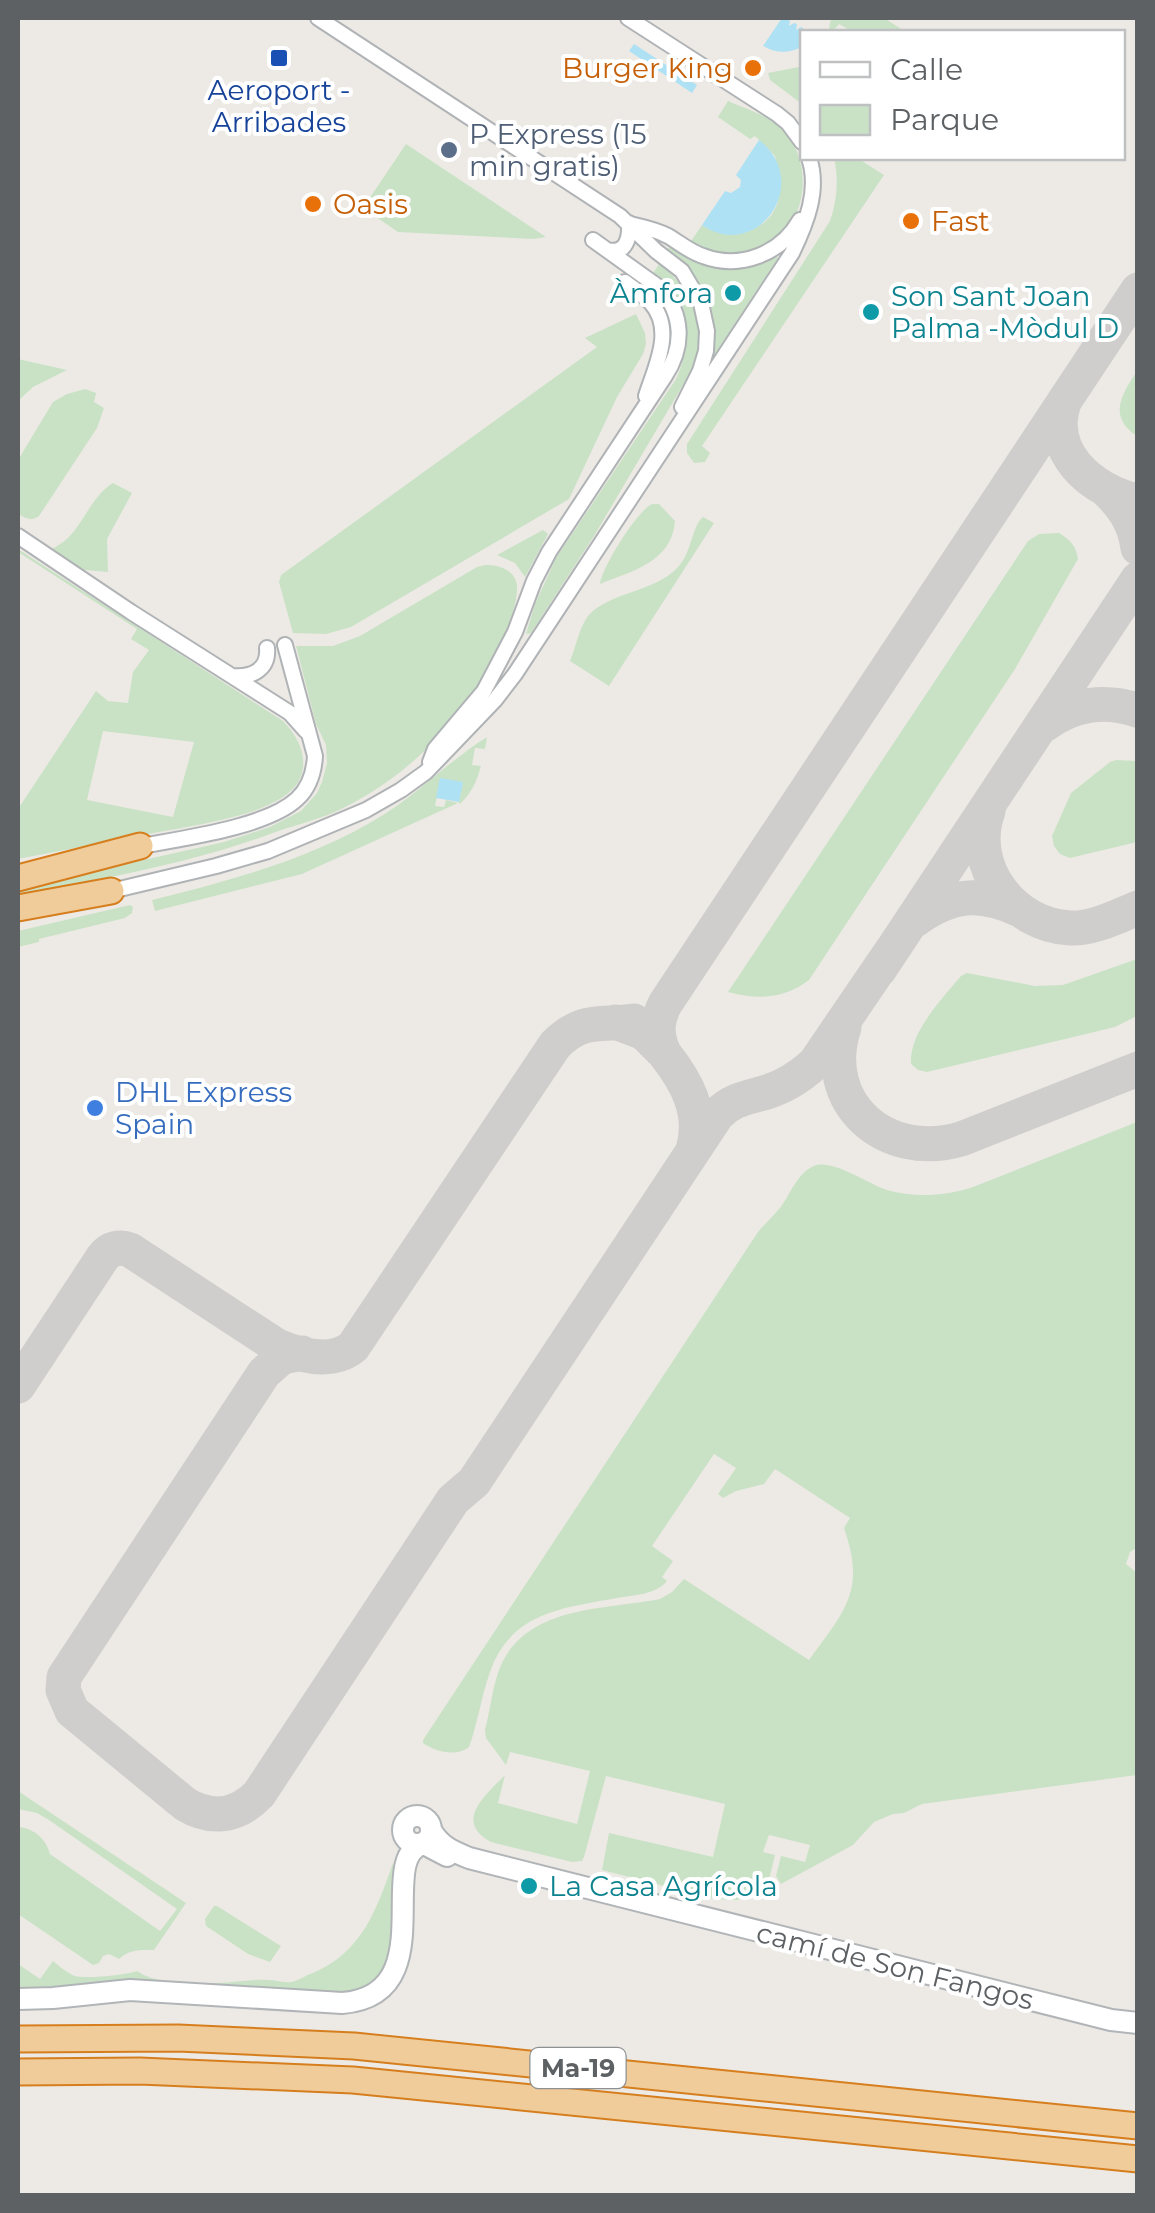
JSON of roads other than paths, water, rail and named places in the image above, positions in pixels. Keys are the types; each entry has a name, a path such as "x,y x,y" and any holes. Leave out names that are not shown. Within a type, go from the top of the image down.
{"highway":[{"path":"18,878 140,846"},
{"path":"18,908 111,891"},
{"name":"Ma-19","path":"18,2039 178,2038 354,2046 1138,2126"},
{"name":"Ma-19","path":"18,2072 140,2071 353,2080 1138,2160"}],"street":[{"path":"318,18 629,223 689,280 701,303 707,331 706,352 647,474"},
{"path":"628,18 777,114 800,139"},
{"path":"18,921 111,891 283,846 366,810 426,772 495,700 792,253 810,203 813,179 809,160"},
{"path":"629,223 665,234 707,258 736,261 758,256 780,244 795,229 810,203"},
{"path":"607,250 624,248 630,237 629,223"},
{"path":"426,772 434,749 484,691 515,632 549,552 675,360 680,342 672,304 660,288 593,240"},
{"path":"625,282 651,302 663,331 641,411"},
{"path":"18,536 290,714 306,731"},
{"path":"18,868 218,831 290,805 305,790 313,772 313,746 285,645"},
{"path":"232,676 248,676 260,670 266,660 266,648"},
{"name":"camí de Son Fangos","path":"18,1999 130,1990 342,2002 364,1998 383,1987 398,1961 406,1858 426,1837 428,1844 448,1856 1111,2020 1138,2023"}],"water":[{"path":"782,18 790,20 789,26 797,24 796,30 804,29 800,30 800,48 783,52 763,46"},
{"path":"634,44 697,85 692,93 629,51"},
{"path":"759,140 775,158 781,177 780,196 772,213 759,226 742,234 722,234 702,225 725,191 731,193 740,187 741,180 736,175"},
{"path":"440,778 463,782 459,802 436,798"}],"place":[{"name":"Aeroport - Arribades","path":"279,58"},
{"name":"Burger King","path":"753,68"},
{"name":"P Express (15 min gratis)","path":"449,150"},
{"name":"Oasis","path":"313,204"},
{"name":"Fast","path":"911,221"},
{"name":"Àmfora","path":"733,293"},
{"name":"Son Sant Joan Palma -Mòdul D","path":"871,312"},
{"name":"DHL Express Spain","path":"95,1108"},
{"name":"La Casa Agrícola","path":"529,1886"}]}
